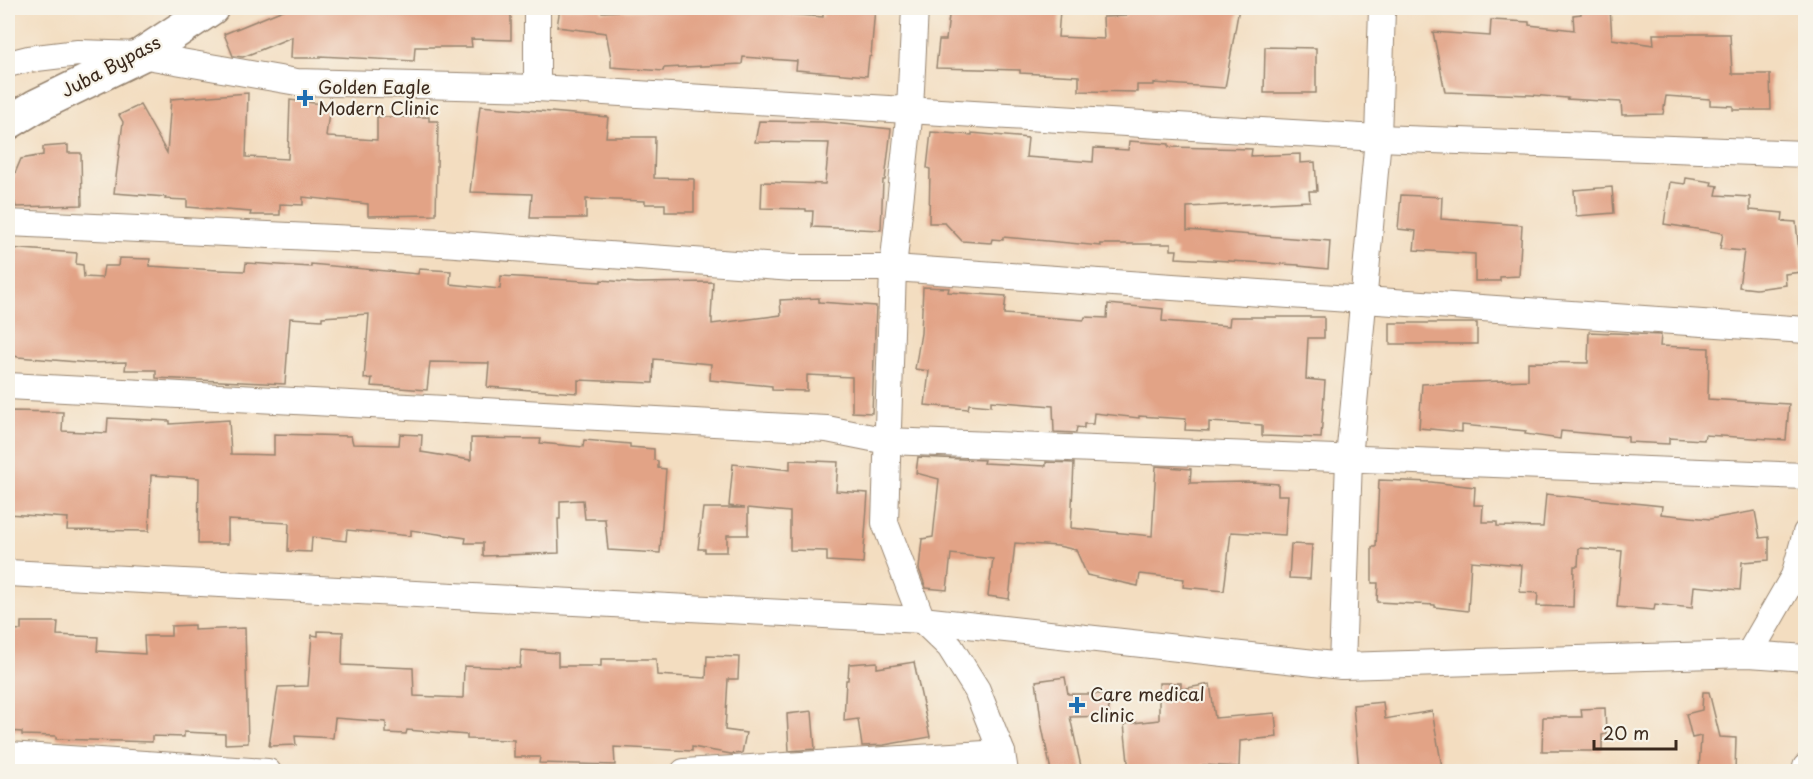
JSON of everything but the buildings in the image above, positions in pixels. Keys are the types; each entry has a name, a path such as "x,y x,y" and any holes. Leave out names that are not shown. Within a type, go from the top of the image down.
{"main road":[{"name":"Juba Bypass","path":"8,123 36,106 141,55 212,8"}],"street":[{"path":"537,8 537,88"},
{"path":"684,771 1003,762 978,690 950,647 922,620 885,523 893,268 910,109 915,8"},
{"path":"1342,666 1349,459 1378,138 1382,8"},
{"path":"8,64 28,59 78,53 141,55 297,82 537,88 1378,138 1806,154"},
{"path":"8,224 442,243 793,268 893,268 1806,330"},
{"path":"8,386 827,429 887,441 1806,476"},
{"path":"1749,654 1794,576 1806,533"},
{"path":"8,573 922,620 1342,666 1749,654 1806,658"},
{"path":"8,755 268,771"}],"place":[{"name":"Golden Eagle Modern Clinic","path":"305,98"},
{"name":"Care medical clinic","path":"1077,705"}]}
